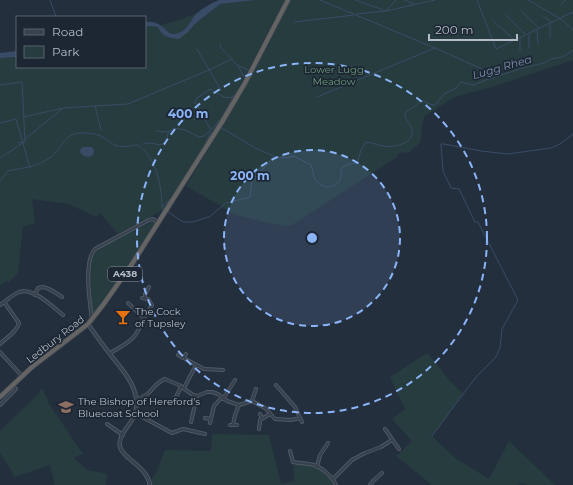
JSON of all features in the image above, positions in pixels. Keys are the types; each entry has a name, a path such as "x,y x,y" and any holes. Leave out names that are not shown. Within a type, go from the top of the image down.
{"highway":[{"name":"A438","path":"159,223 235,100 288,0"},
{"name":"Ledbury Road","path":"0,397 22,376 90,322 128,270 159,223"}],"street":[{"path":"150,485 143,471 122,451 120,442 135,414 136,399 128,376 110,354 90,322 88,266 92,253 95,249 149,220 159,223"},
{"path":"35,295 38,288 42,286 62,298"},
{"path":"149,287 144,298 152,305"},
{"path":"0,305 19,292 27,291 53,306 63,315"},
{"path":"0,344 15,331 19,323 4,302"},
{"path":"128,303 144,318"},
{"path":"112,352 132,340 152,305"},
{"path":"0,352 22,376"},
{"path":"183,358 186,354"},
{"path":"178,355 204,369 223,370"},
{"path":"174,399 183,388 196,365"},
{"path":"136,399 146,396 163,380 169,381 197,396 210,392 216,393 239,405 252,401 265,408 273,418 279,420 300,418"},
{"path":"210,423 214,406 223,398 235,380"},
{"path":"276,384 295,407 302,422"},
{"path":"12,385 16,389"},
{"path":"279,388 282,385"},
{"path":"0,405 19,386"},
{"path":"252,401 256,389"},
{"path":"191,422 194,417 197,396"},
{"path":"234,425 235,415 239,405"},
{"path":"135,414 172,433 183,429 204,434"},
{"path":"260,414 262,418"},
{"path":"259,429 262,418 270,414"},
{"path":"205,418 210,419"},
{"path":"107,424 123,435"},
{"path":"385,429 399,449"},
{"path":"333,479 352,460 381,447 392,440"},
{"path":"317,466 320,455 328,443"},
{"path":"290,451 294,462 317,466 333,479 336,485"},
{"path":"370,485 372,481 382,473"}],"green space":[{"path":"257,0 285,0 228,108 165,209 118,234 100,213 97,217 68,204 32,199 35,223 23,227 18,273 9,282 7,281 0,286 0,58 16,57 16,68 146,68 146,27 158,27 160,31 168,37 188,32 196,23 220,4"},
{"name":"Lower Lugg Meadow","path":"290,0 573,0 573,60 492,87 458,96 425,116 421,128 422,136 419,144 409,152 399,153 397,157 292,225 286,226 264,222 236,215 186,186 226,120"},
{"path":"199,12 182,31 178,33 167,31 161,25 182,19"},
{"path":"154,221 156,224 125,271 93,315 90,260 93,253 105,245"},
{"path":"427,353 447,378 463,394 432,436 454,457 489,479 509,441 555,485 526,485 525,483 516,485 432,485 396,456 412,441 392,419 405,409 390,377"},
{"path":"42,388 48,400 47,401 83,454 74,458 87,470 104,473 107,475 106,485 55,485 50,465 15,477 0,453 0,431 39,393"},
{"path":"212,434 269,435 281,484 294,481 293,462 318,468 336,485 152,485 151,480 156,473 165,450 211,451"}],"water":[{"path":"219,0 257,0 220,4 179,39 164,35 158,27 146,27 146,22 151,22 161,25 170,33 174,34 181,32 197,13"},
{"path":"16,51 16,57 0,58 0,53"},
{"path":"92,147 94,150 93,155 89,157 84,156 80,152 81,148"}],"waterway":[{"path":"50,0 56,16"},
{"path":"320,0 498,76"},
{"path":"355,0 386,11 435,0"},
{"path":"357,14 386,11 396,0"},
{"path":"404,0 414,4"},
{"path":"477,0 496,49 573,12"},
{"path":"528,0 561,19 573,30"},
{"path":"561,5 565,0"},
{"path":"521,11 539,28"},
{"path":"295,22 354,15"},
{"path":"506,15 525,34"},
{"path":"543,16 552,23"},
{"path":"493,21 515,40"},
{"path":"550,24 550,38"},
{"path":"537,31 538,44"},
{"path":"529,35 529,48"},
{"path":"520,38 520,51"},
{"path":"220,44 221,48 238,66 244,77"},
{"path":"317,97 435,48"},
{"path":"197,49 221,90 215,92 224,97 231,98 234,95"},
{"name":"Lugg Rhea","path":"222,128 257,149 276,157 285,158 294,156 311,165 313,176 316,181 323,186 330,187 334,186 340,180 342,168 349,164 357,163 361,150 366,142 382,146 393,146 403,144 407,141 412,134 412,129 405,116 405,113 420,101 424,101 432,105 436,104 445,93 455,89 461,82 473,85 523,68 544,63 551,59 563,57 573,50"},
{"path":"24,117 63,108 128,104 232,59"},
{"path":"239,66 248,70"},
{"path":"0,85 22,82 25,142 18,143"},
{"path":"143,144 164,143 167,139 168,133 174,128 185,130 199,137 204,136 211,130 195,102 196,99 210,89 215,92"},
{"path":"212,129 221,119 236,93"},
{"path":"95,106 101,130"},
{"path":"25,139 62,109"},
{"path":"194,120 202,115"},
{"path":"0,123 16,119 30,168"},
{"path":"157,131 170,131"},
{"path":"190,169 211,132"},
{"name":"Lugg Rhea","path":"0,181 8,171 25,168 45,161 51,157 71,135 81,133 91,134 101,136 119,147 138,145 144,151 154,165 157,173 161,190 162,207 164,209"},
{"path":"432,436 477,376 496,357 500,348 502,329 518,300 478,222 475,222 459,189 451,188 443,171 441,144 508,154 551,148 560,144 573,134"},
{"path":"0,158 23,143"},
{"name":"Lugg Rhea","path":"167,211 184,222 192,222 209,217 226,203 250,197 252,179 259,174 272,158 276,157"},
{"path":"163,206 172,198 177,189"}],"place":[{"name":"The Cock of Tupsley","path":"123,317"},
{"name":"The Bishop of Hereford's Bluecoat School","path":"66,407"}]}
